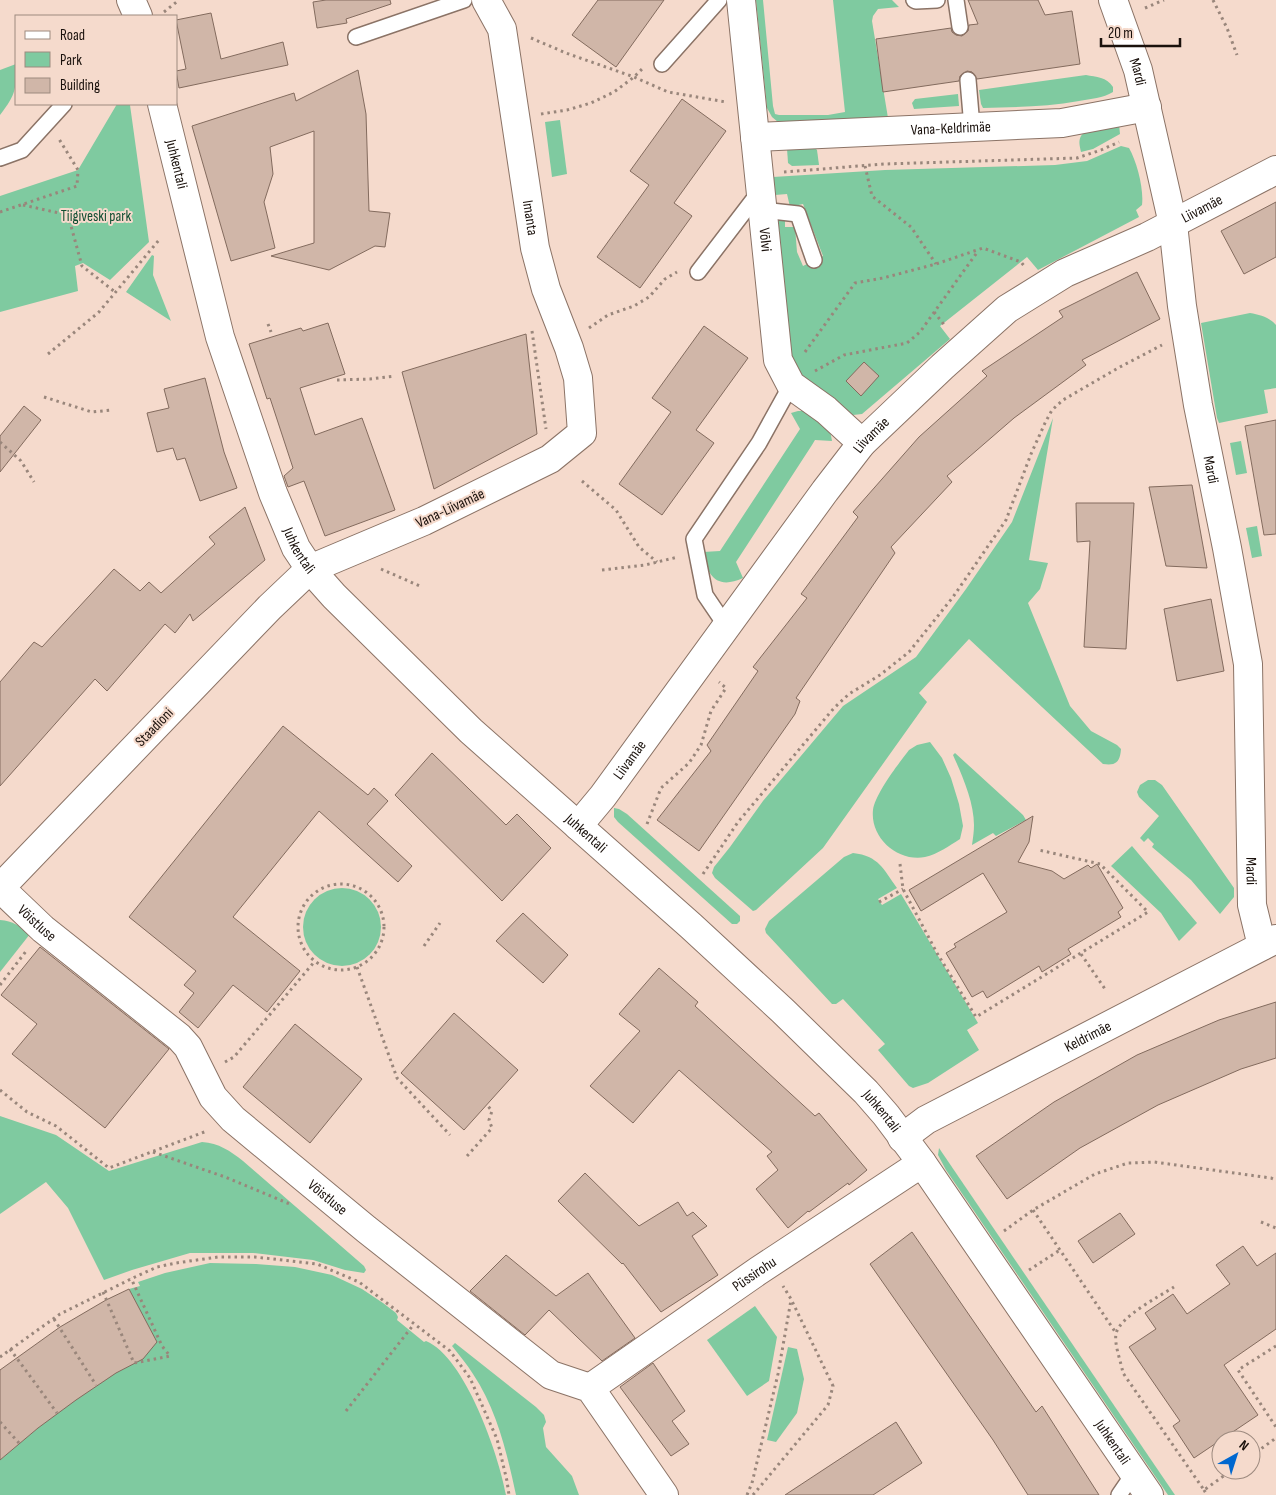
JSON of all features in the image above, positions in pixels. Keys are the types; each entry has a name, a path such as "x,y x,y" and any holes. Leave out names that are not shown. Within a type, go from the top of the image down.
{"street":[{"path":"131,0 151,14"},
{"name":"Imanta","path":"486,0 502,29 534,248 546,289 569,348 578,378 582,433"},
{"name":"Võlvi","path":"741,0 778,360 791,385 826,410 862,443"},
{"name":"Mardi","path":"1113,0 1138,70 1173,224 1186,332 1198,405 1248,664 1252,905 1269,943"},
{"name":"Juhkentali","path":"162,105 220,337 273,493 296,548 310,569 334,596 471,731 784,1011 866,1092 922,1163 1149,1495"},
{"name":"Vana-Keldrimäe","path":"755,138 1062,123 1147,107"},
{"name":"Liivamäe","path":"578,826 603,796 699,665 726,626 792,521 862,443 1004,305 1041,288 1065,273 1147,237 1276,170"},
{"name":"Vana-Liivamäe","path":"310,569 424,521 550,460 582,433"},
{"name":"Staadioni","path":"0,888 270,607 310,569"},
{"name":"Võistluse","path":"0,888 43,929 178,1037 188,1047 213,1097 233,1119 366,1229 551,1375 590,1388"},
{"name":"Keldrimäe","path":"902,1138 926,1120 1269,943"},
{"name":"Püssirohu","path":"590,1388 770,1264 922,1163"},
{"path":"590,1388 664,1495"}],"lane":[{"path":"356,37 464,0"},
{"path":"662,64 718,0"},
{"path":"914,0 938,0"},
{"path":"956,0 960,27"},
{"path":"968,80 972,127"},
{"path":"0,158 22,150 63,105"},
{"path":"698,272 761,200 798,214 814,260"},
{"path":"726,626 705,595 694,539 759,443 791,385"},
{"path":"1119,1495 1134,1473"}],"path":[{"path":"151,14 179,0"},
{"path":"1144,9 1164,0"},
{"path":"1213,0 1227,28 1237,56"},
{"path":"502,29 516,31 566,53 668,92 752,106"},
{"path":"515,118 567,110 592,103 614,92 634,78 640,70 662,64"},
{"path":"0,212 77,186 78,170 64,144 47,122"},
{"path":"865,166 872,196 911,226 936,264"},
{"path":"22,205 68,214 82,266 115,292"},
{"path":"48,354 99,312 159,240"},
{"path":"791,385 798,363 854,283 883,278 936,264 984,248 1021,262 1041,288"},
{"path":"791,385 844,355 907,343 920,332 979,250"},
{"path":"569,348 582,334 608,315 634,306 649,297 665,279 678,272 698,272"},
{"path":"934,312 946,326"},
{"path":"268,324 271,332"},
{"path":"531,325 550,460"},
{"path":"703,874 738,822 834,708 849,694 880,676 909,652 953,597 1006,520 1031,454 1052,410 1063,400 1186,332"},
{"path":"337,380 395,376"},
{"path":"44,397 92,412 112,410"},
{"path":"0,442 21,460 34,482"},
{"path":"582,481 616,510 639,547 657,562"},
{"path":"346,554 422,587"},
{"path":"602,570 697,554"},
{"path":"648,824 661,788 689,764 701,744 711,711 726,688 699,665"},
{"path":"900,864 903,889 937,953 976,1017 1148,912 1100,864 1039,850"},
{"path":"342,884 354,886 364,891 380,908 384,920 384,932 381,943 375,953 357,968 335,970 324,967 307,953 301,942 299,919 303,908 310,898 330,886 342,884"},
{"path":"880,902 903,889"},
{"path":"424,946 440,923"},
{"path":"1081,954 1105,989"},
{"path":"219,1066 234,1056 315,961"},
{"path":"357,968 397,1078 450,1135"},
{"path":"0,1090 27,1112 56,1126 109,1168 210,1130"},
{"path":"467,1156 492,1128 489,1120 492,1111 487,1105"},
{"path":"153,1152 225,1177 294,1206"},
{"path":"1004,1231 1033,1210 1095,1174 1128,1163 1154,1162 1276,1180"},
{"path":"1033,1210 1116,1333 1118,1354 1123,1373 1207,1495"},
{"path":"1261,1222 1276,1228"},
{"path":"1029,1270 1060,1250"},
{"path":"0,1357 54,1319 103,1292 157,1267 218,1257 256,1257 317,1264 359,1282 450,1352 470,1378 497,1439 509,1495"},
{"path":"753,1495 828,1405 833,1386 791,1299 770,1264"},
{"path":"103,1292 134,1363 170,1356 162,1346 131,1278"},
{"path":"1116,1333 1122,1323 1133,1313 1174,1287"},
{"path":"747,1495 752,1483 778,1374 791,1299"},
{"path":"54,1319 96,1386"},
{"path":"346,1411 414,1324"},
{"path":"1276,1346 1238,1370 1276,1428"},
{"path":"10,1349 56,1414"},
{"path":"0,1422 19,1443"},
{"path":"1261,1449 1276,1438"},
{"path":"1204,1490 1218,1480"}],"green space":[{"path":"756,0 763,0 775,114 828,115 845,112 833,0 892,0 899,7 878,9 872,21 888,118 778,122 772,117 767,108"},
{"path":"15,64 14,91 0,115 0,70"},
{"path":"1086,75 1108,81 1113,87 1113,92 1092,99 1043,106 983,108 981,104 979,90"},
{"path":"958,94 959,106 914,109 912,103 915,99"},
{"name":"Tiigiveski park","path":"116,105 130,105 149,242 110,280 83,263 75,266 78,291 0,312 0,196 78,170"},
{"path":"560,120 567,174 552,177 545,122"},
{"path":"1119,124 1120,134 1093,149 1081,152 1080,140 1083,134"},
{"path":"1121,146 1129,148 1139,176 1142,205 1136,210 1139,217 1038,270 1027,257 940,326 950,339 862,414 853,415 841,408 793,369 777,219 785,219 785,227 795,227 797,252 803,266 823,256 803,204 790,207 787,194 775,195 773,177 885,170 1055,165 1087,161"},
{"path":"814,147 817,150 819,165 792,166 788,163 787,148"},
{"path":"152,255 154,256 153,275 171,321 126,292"},
{"path":"1250,313 1267,318 1276,325 1276,388 1264,390 1268,413 1219,423 1201,323"},
{"path":"808,411 830,430 832,441 815,440 736,562 743,578 734,581 720,581 707,568 703,552 720,551 800,429 791,413"},
{"path":"1053,418 1029,560 1048,563 1040,589 1028,603 1070,706 1091,731 1121,749 1120,757 1114,764 1103,764 969,639 919,693 927,702 823,848 753,911 715,878 712,873 714,867 763,801 843,706 916,657 1012,522"},
{"path":"1241,441 1247,473 1236,475 1230,443"},
{"path":"1257,526 1262,556 1252,558 1246,528"},
{"path":"930,742 942,758 951,778 963,826 960,839 934,854 915,858 896,852 881,838 873,820 873,810 883,787 909,750 917,745"},
{"path":"955,753 1023,815 1026,820 996,836 993,833 972,845 974,825 972,807 964,780 953,755"},
{"path":"1148,780 1155,780 1162,785 1234,888 1234,897 1220,914 1191,880 1152,847 1154,844 1148,838 1144,842 1140,838 1159,816 1139,797 1137,792 1140,785"},
{"path":"614,808 627,814 740,916 740,921 737,924 732,924 618,822 614,817"},
{"path":"1132,846 1197,923 1179,941 1161,913 1111,866"},
{"path":"853,853 875,860 884,869 897,888 878,899 882,905 901,894 978,1023 967,1030 979,1050 928,1083 913,1088 909,1086 878,1050 885,1044 843,999 836,1004 832,1004 766,933 765,929 769,921 844,857"},
{"path":"342,888 357,891 370,899 378,912 381,927 378,942 370,955 357,963 342,966 327,963 314,955 306,942 303,927 306,912 314,899 327,891"},
{"path":"0,920 16,924 30,934 0,972"},
{"path":"0,1116 56,1135 109,1171 202,1142 219,1146 243,1161 364,1266 366,1270 364,1273 345,1270 313,1260 253,1253 190,1253 104,1280 68,1208 46,1182 0,1214"},
{"path":"939,1148 1175,1495 1168,1495 946,1170 938,1155"},
{"path":"210,1263 295,1267 332,1275 362,1289 396,1313 397,1320 424,1342 426,1341 440,1351 454,1366 467,1386 488,1433 506,1495 0,1495 0,1460 57,1413 156,1342 129,1289 140,1286 138,1282 165,1273"},
{"path":"755,1306 777,1337 769,1381 747,1396 707,1340"},
{"path":"455,1343 544,1415 546,1422 543,1428 546,1447 572,1476 579,1495 516,1495 505,1448 489,1402 468,1367 452,1346"},
{"path":"788,1347 797,1349 804,1379 797,1413 776,1442 767,1440"}],"building":[{"path":"326,0 390,0 391,4 346,19 347,23 317,28 313,2"},
{"path":"598,0 664,0 616,67 572,35"},
{"path":"968,0 1038,0 1045,15 1072,11 1080,64 977,79 972,72 967,71 960,76 959,81 883,92 876,39 951,28 952,32 956,35 962,36 968,31 969,25 978,24"},
{"path":"211,13 221,59 283,42 288,65 179,88 178,71 186,69 178,30 178,20"},
{"path":"358,70 366,114 369,211 390,213 385,247 375,246 329,270 271,256 314,243 314,131 270,147 273,174 264,202 275,248 231,261 192,126 294,93 296,101"},
{"path":"682,99 726,131 674,203 692,216 640,288 597,257 649,185 630,171"},
{"path":"1276,202 1276,257 1244,274 1221,231"},
{"path":"1137,272 1160,319 1082,360 1086,365 1014,418 947,476 952,482 891,547 895,553 796,698 800,701 795,714 699,851 657,820 711,751 707,745 758,671 753,667 807,598 801,594 858,517 853,512 860,504 919,437 987,376 982,371 1063,317 1059,311"},
{"path":"328,323 345,374 300,388 315,435 362,418 395,510 325,536 304,481 288,487 284,476 293,468 270,398 267,399 249,344 301,328 303,331"},
{"path":"704,326 748,358 696,430 714,443 662,515 619,484 671,412 652,398"},
{"path":"526,334 537,434 434,489 402,372"},
{"path":"864,362 879,376 861,396 846,381"},
{"path":"205,378 224,452 237,488 200,501 185,458 177,460 173,448 157,452 147,413 169,408 164,389"},
{"path":"24,406 41,420 0,472 0,436"},
{"path":"1276,420 1276,534 1264,535 1245,426"},
{"path":"1192,485 1207,568 1166,566 1149,487"},
{"path":"1076,503 1134,503 1126,649 1084,647 1090,541 1077,542"},
{"path":"245,507 265,560 193,621 190,614 175,633 165,624 107,691 95,679 0,786 0,682 34,642 42,647 114,569 140,591 149,582 161,593 215,544 209,537"},
{"path":"1211,599 1224,671 1177,681 1164,609"},
{"path":"283,726 368,795 374,788 388,801 367,824 412,866 398,882 319,811 233,917 300,971 267,1012 233,985 198,1028 179,1012 194,993 184,985 196,971 129,917"},
{"path":"432,753 506,825 517,814 551,848 502,901 395,795"},
{"path":"1033,816 1029,842 1018,862 1052,871 1064,879 1088,865 1091,868 1097,864 1123,908 1118,912 1121,917 1068,949 1071,954 1042,972 1039,966 987,998 983,991 972,997 946,953 956,947 954,944 1007,912 983,873 921,911 909,890"},
{"path":"523,913 568,955 543,983 496,941"},
{"path":"40,947 169,1049 105,1128 12,1054 37,1024 1,995"},
{"path":"659,968 698,1002 695,1006 815,1116 819,1113 867,1170 849,1185 848,1183 808,1211 788,1228 756,1189 778,1170 767,1156 772,1152 679,1070 633,1123 590,1086 640,1031 619,1014"},
{"path":"1276,1002 1276,1058 1241,1069 1158,1105 1080,1148 1007,1199 976,1156 1054,1102 1137,1055 1219,1020"},
{"path":"454,1013 518,1070 464,1130 401,1073"},
{"path":"295,1024 362,1079 310,1143 243,1087"},
{"path":"585,1173 639,1226 678,1202 687,1216 693,1212 707,1226 692,1236 718,1275 661,1312 623,1263 558,1201"},
{"path":"1120,1213 1135,1234 1093,1263 1078,1241"},
{"path":"912,1232 1036,1412 1042,1406 1099,1495 1028,1495 993,1440 870,1264"},
{"path":"1243,1246 1257,1266 1276,1253 1276,1329 1224,1365 1258,1415 1236,1430 1211,1430 1211,1447 1194,1458 1173,1426 1180,1421 1129,1347 1156,1329 1145,1313 1173,1294 1187,1314 1230,1284 1216,1265"},
{"path":"506,1255 556,1296 588,1273 635,1338 602,1361 549,1310 525,1335 470,1291"},
{"path":"129,1289 157,1342 143,1359 116,1373 76,1400 38,1428 0,1460 0,1370 60,1327"},
{"path":"653,1363 685,1411 672,1421 689,1444 671,1456 620,1387"},
{"path":"896,1422 922,1463 873,1495 785,1495"}]}
